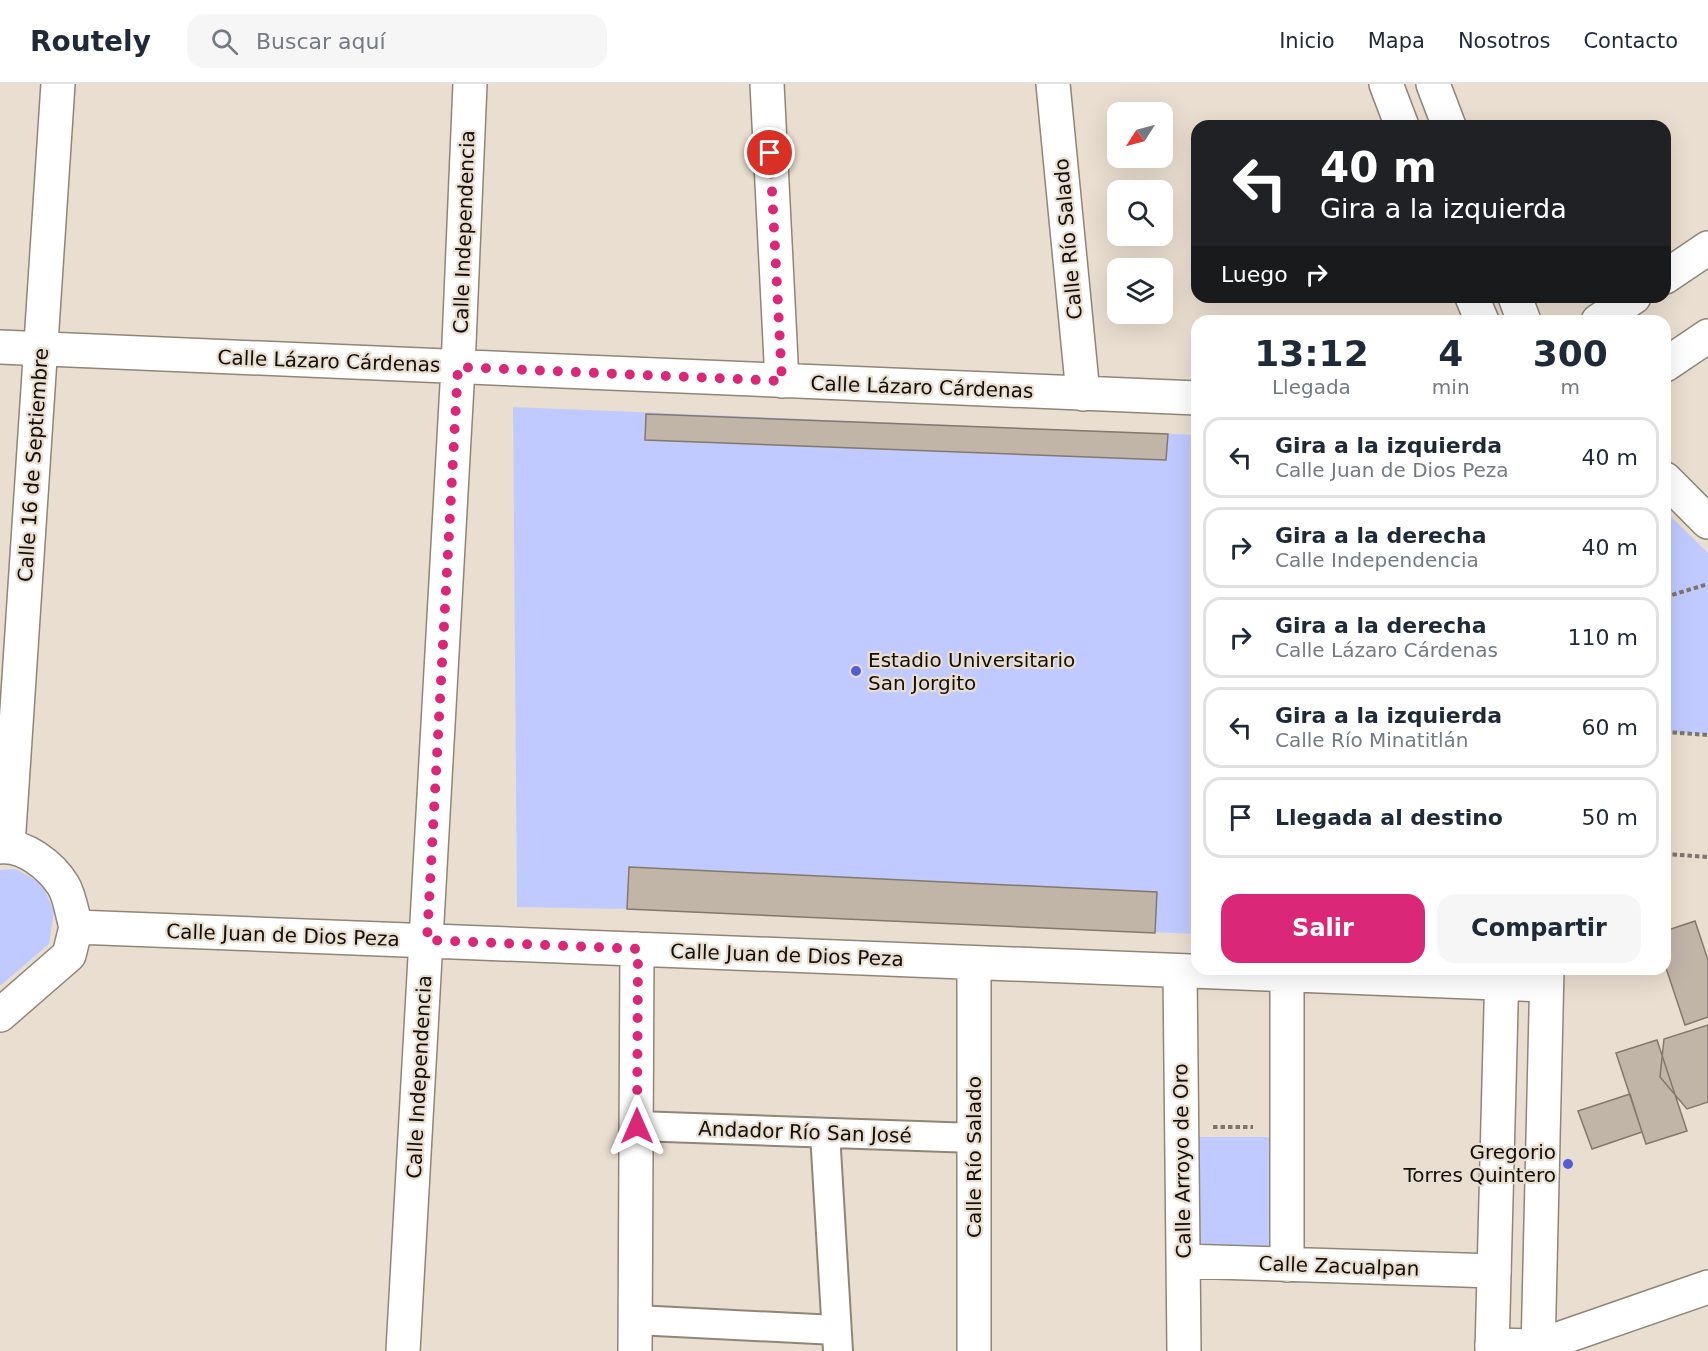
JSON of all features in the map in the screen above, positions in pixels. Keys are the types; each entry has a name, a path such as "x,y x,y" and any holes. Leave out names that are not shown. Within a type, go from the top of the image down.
{"street":[{"name":"Calle 16 de Septiembre","path":"4,847 58,84"},
{"name":"Calle Independencia","path":"404,1351 458,367 470,84"},
{"path":"767,84 782,381"},
{"name":"Calle Río Salado","path":"1053,84 1083,394"},
{"path":"1386,84 1400,120"},
{"path":"1433,84 1447,120"},
{"path":"1671,273 1708,248"},
{"path":"1607,315 1625,303"},
{"path":"1671,361 1708,336"},
{"name":"Calle Lázaro Cárdenas","path":"0,347 1191,398"},
{"path":"1671,485 1708,522"},
{"path":"0,1015 69,955 76,927 64,886 40,859 4,847"},
{"name":"Calle Juan de Dios Peza","path":"76,927 1191,971"},
{"path":"638,949 636,1336 837,1340 825,1133"},
{"name":"Calle Río Salado","path":"974,963 974,1351"},
{"name":"Calle Arroyo de Oro","path":"1180,971 1184,1351"},
{"path":"1287,975 1287,1265"},
{"name":"Calle Juan de Dios Peza","path":"1287,975 1546,977"},
{"path":"1502,976 1492,1348 1538,1348 1708,1287"},
{"path":"1538,1348 1546,977"},
{"name":"Andador Río San José","path":"637,1126 974,1138"},
{"name":"Calle Zacualpan","path":"1183,1262 1494,1271"}],"path":[{"path":"1671,595 1708,584"},
{"path":"1671,732 1708,735"},
{"path":"1671,854 1708,857"},
{"path":"1182,1127 1287,1127"}],"shaded area":[{"name":"Estadio Universitario San Jorgito","path":"513,407 1191,435 1191,934 627,909 517,907"},
{"path":"1671,517 1708,553 1708,734 1671,732"},
{"path":"16,869 42,884 54,912 49,944 0,986 0,870"},
{"path":"1193,1137 1272,1137 1273,1253 1194,1252"}],"building":[{"path":"646,414 1168,434 1166,460 645,440"},
{"path":"629,867 1157,892 1155,933 627,909"},
{"path":"1695,921 1708,960 1708,1017 1685,1025 1668,975 1671,975 1671,929"},
{"path":"1708,1025 1708,1102 1687,1109 1660,1077 1664,1039"},
{"path":"1657,1040 1687,1131 1646,1144 1616,1053"},
{"path":"1630,1094 1642,1132 1592,1149 1578,1111"}],"place":[{"name":"Estadio Universitario San Jorgito","path":"856,671"},
{"name":"Gregorio Torres Quintero","path":"1568,1164"}],"route":[{"path":"637,1126 638,949 427,940 458,367 782,381 770,153"}]}
